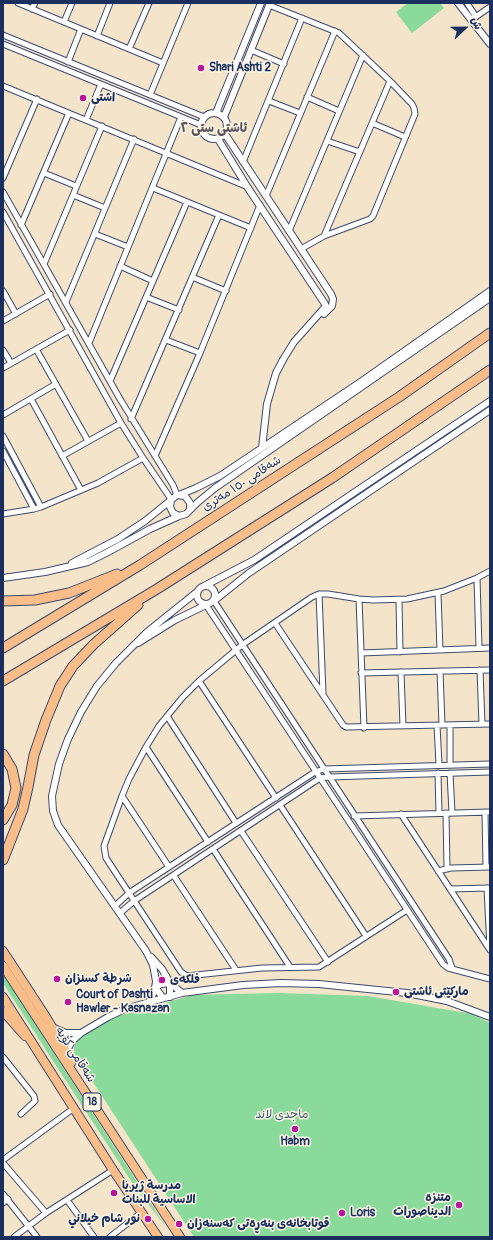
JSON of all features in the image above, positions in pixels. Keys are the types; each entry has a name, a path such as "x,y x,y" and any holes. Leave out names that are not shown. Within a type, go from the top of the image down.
{"highway":[{"name":"شەقامی ١٥٠ مەتری","path":"3,648 140,565 399,397 490,333"},
{"path":"3,681 157,589 332,478 490,370"},
{"path":"3,601 35,600 69,593 140,565"},
{"path":"3,860 23,809 34,755 60,686 73,666 94,644 157,589"},
{"path":"3,688 15,674"},
{"path":"3,754 12,769 16,788 12,805 3,820"},
{"path":"3,951 53,1027 66,1052 76,1078"},
{"name":"شەقامی کۆیە","path":"3,966 180,1237"},
{"name":"18","path":"3,997 113,1170 158,1237"},
{"path":"3,1012 34,1045"}],"street":[{"path":"18,3 163,63"},
{"path":"32,9 35,3"},
{"path":"64,22 72,3"},
{"path":"97,36 110,3"},
{"path":"130,49 149,3"},
{"path":"150,95 188,3"},
{"path":"216,113 261,3"},
{"path":"458,3 473,18"},
{"path":"467,3 473,18 490,44"},
{"path":"224,117 270,4 343,36 412,104 414,114 373,216 370,219 324,236 301,249"},
{"path":"473,18 490,7"},
{"path":"256,16 263,19"},
{"path":"243,162 302,18"},
{"path":"68,62 82,29"},
{"path":"266,196 334,31"},
{"path":"3,35 204,118"},
{"path":"20,52 24,44"},
{"path":"3,45 201,125"},
{"path":"251,50 284,64"},
{"path":"289,231 363,55"},
{"path":"324,236 390,81"},
{"path":"86,120 101,84"},
{"path":"3,87 69,112 248,188"},
{"path":"307,97 339,111"},
{"path":"3,178 37,99"},
{"path":"269,101 300,113"},
{"path":"21,225 69,112"},
{"path":"209,113 216,113 224,117 228,127 225,134 218,139 212,140 206,137 202,131 201,125 204,118 209,113"},
{"path":"88,342 153,188 181,117"},
{"path":"372,123 405,137"},
{"path":"44,264 102,126"},
{"path":"225,134 331,294 333,303 331,308 305,328"},
{"path":"66,302 134,139"},
{"path":"218,139 248,188 325,304 324,309 305,328 284,358 271,388 264,421 262,448"},
{"path":"327,141 360,152"},
{"path":"44,173 76,186"},
{"path":"153,188 251,228"},
{"path":"3,192 131,419 178,495 187,498 190,503 190,509"},
{"path":"73,195 105,208"},
{"path":"110,381 187,202"},
{"path":"155,456 200,353 260,206"},
{"path":"3,212 122,424 171,500 171,510 179,516"},
{"path":"131,419 219,215"},
{"path":"94,234 128,247"},
{"path":"120,266 153,281"},
{"path":"192,277 226,291"},
{"path":"3,291 16,314"},
{"path":"65,567 118,539 145,521 178,495 212,480 262,448 362,381 490,291"},
{"path":"3,321 50,294"},
{"path":"322,300 331,294"},
{"path":"146,297 179,310"},
{"path":"3,578 45,572 82,563 98,557 136,536 186,514 215,488 490,298"},
{"path":"3,368 70,330"},
{"path":"166,340 200,353"},
{"path":"36,349 88,441"},
{"path":"3,350 11,363"},
{"path":"3,415 56,384"},
{"path":"31,399 81,490"},
{"path":"182,993 170,984 159,966 146,951 58,825 52,811 52,796 63,751 81,712 106,674 151,628 204,586 254,560 490,402"},
{"path":"135,645 175,620 214,601 249,573 490,410"},
{"path":"62,456 122,424"},
{"path":"3,436 41,507"},
{"path":"3,450 34,509"},
{"path":"3,514 41,507 98,483 143,458"},
{"path":"407,910 328,962 316,967 236,970 188,976 184,974 129,894 106,858 104,846 122,796 146,747 167,716 199,681 242,645 312,597 319,594 359,599 399,600 438,593 477,578 490,571"},
{"path":"477,578 479,648"},
{"path":"204,586 210,587 214,591 216,596 214,601"},
{"path":"198,591 198,599 201,603 206,605 442,964 490,979"},
{"path":"438,593 440,650"},
{"path":"319,594 323,694"},
{"path":"359,599 364,728"},
{"path":"399,600 400,652"},
{"path":"214,601 449,960 452,968"},
{"path":"275,623 344,726 348,728 490,724"},
{"path":"361,653 490,648"},
{"path":"480,670 482,724"},
{"path":"361,673 490,670"},
{"path":"439,765 440,671"},
{"path":"400,672 403,726"},
{"path":"199,681 276,798"},
{"path":"167,716 236,823"},
{"path":"450,725 450,765"},
{"path":"146,747 208,842"},
{"path":"115,906 129,894 169,867 315,772 324,769 490,764"},
{"path":"120,913 134,901 174,876 320,778 490,772"},
{"path":"438,773 439,813"},
{"path":"450,773 452,813"},
{"path":"122,796 169,867"},
{"path":"280,805 366,936"},
{"path":"354,816 487,812 488,867 447,868 438,871"},
{"path":"446,813 447,868"},
{"path":"400,814 490,950"},
{"path":"241,831 328,962"},
{"path":"213,849 290,967"},
{"path":"174,876 236,970"},
{"path":"450,889 489,888 490,950"},
{"path":"146,951 155,972 155,987 149,1002"},
{"path":"155,987 164,983 170,984"},
{"path":"66,1052 72,1041 80,1033 116,1013 182,993 221,987 300,983 338,985 407,993 434,998 460,1005 490,1017"},
{"path":"170,984 170,996"},
{"path":"155,987 163,998"},
{"path":"53,1027 66,1033 80,1033"},
{"path":"3,1057 34,1096 35,1101 21,1114"},
{"path":"46,1213 3,1161 74,1108"},
{"path":"14,1237 46,1213 113,1170"},
{"path":"3,1194 38,1237"},
{"path":"3,1203 8,1199"},
{"path":"67,1200 94,1237"},
{"path":"110,1237 142,1212"}],"green space":[{"path":"408,3 440,3 444,8 412,33 396,12"},
{"path":"3,974 166,1227 137,1190 53,1061 3,983"},
{"name":"ماجدی لاند","path":"278,993 368,996 472,1014 490,1023 490,1237 194,1237 74,1053 74,1041 115,1017 193,995"}],"place":[{"name":"Shari Ashti 2","path":"201,68"},
{"name":"اشتی","path":"83,98"},
{"name":"شرطة كسنزان","path":"57,979"},
{"name":"فلکەی","path":"162,980"},
{"name":"مارکێتی ئاشتی","path":"396,992"},
{"name":"Court of Dashti Hawler - Kasnazan","path":"68,1002"},
{"name":"Habm","path":"295,1129"},
{"name":"مدرسة ژيريا الاساسية للبنات","path":"114,1193"},
{"name":"متنزه الديناصورات","path":"459,1205"},
{"name":"Loris","path":"342,1213"},
{"name":"نور شام خيلاني","path":"148,1219"},
{"name":"قوتابخانەی بنەڕەتی کەسنەزان","path":"179,1224"}],"district":[{"name":"ئاشتی ستی ٢","path":"214,129"}]}
